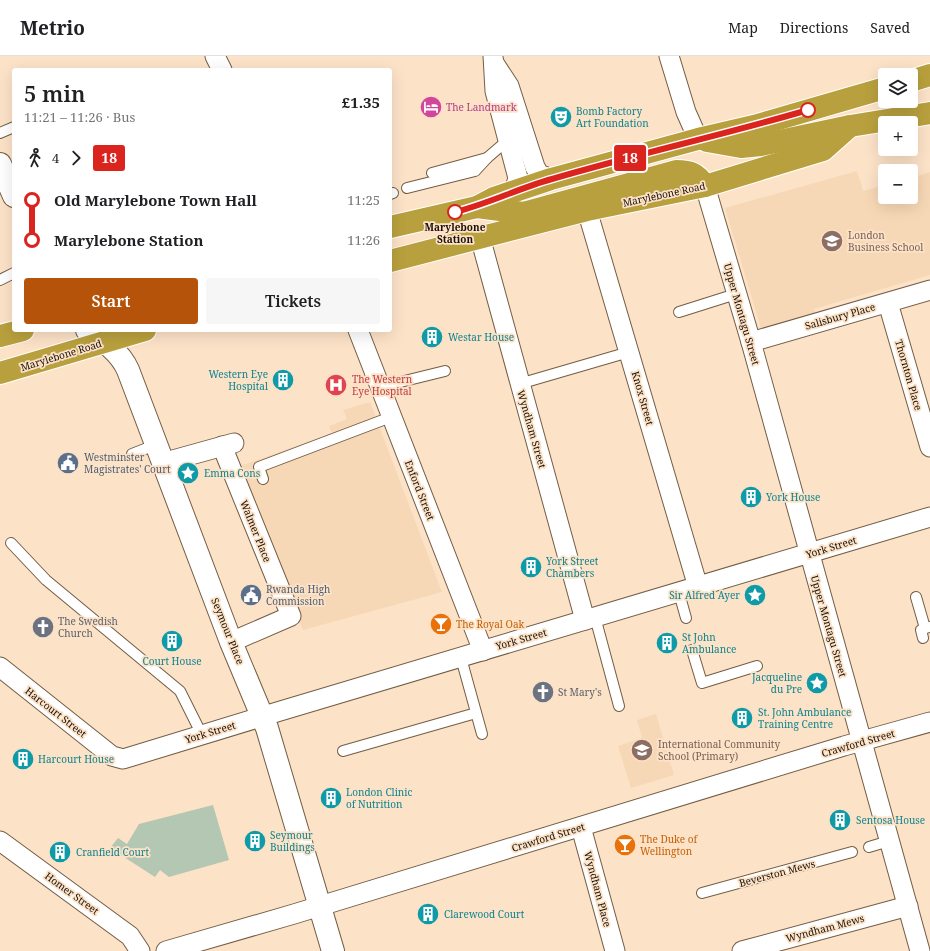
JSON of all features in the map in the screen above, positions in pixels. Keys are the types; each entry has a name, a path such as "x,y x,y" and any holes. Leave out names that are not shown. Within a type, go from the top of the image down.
{"highway":[{"path":"918,78 930,75"},
{"path":"392,227 477,207 494,198 551,179 698,139 754,126 878,90"},
{"path":"698,139 748,147 773,144 850,126 930,113"},
{"name":"Marylebone Road","path":"392,260 587,210 705,186 823,150 850,126"},
{"path":"477,207 523,213 676,171 696,174 705,186"},
{"path":"0,336 15,332"},
{"name":"Marylebone Road","path":"0,373 96,336 129,332"}],"street":[{"path":"215,56 221,68"},
{"path":"669,56 686,112 698,139"},
{"path":"493,60 495,91 518,178 514,191"},
{"path":"493,60 509,86 535,167 539,174 551,179"},
{"path":"0,164 12,187"},
{"name":"Upper Montagu Street","path":"705,186 751,342 920,951"},
{"name":"Knox Street","path":"587,210 698,587"},
{"name":"Wyndham Street","path":"480,237 519,384 590,619"},
{"name":"Salisbury Place","path":"751,342 930,290"},
{"name":"Thornton Place","path":"888,303 930,447"},
{"name":"Enford Street","path":"359,332 483,650"},
{"name":"Seymour Place","path":"96,336 123,360 231,642 262,716 333,951"},
{"name":"Walmer Place","path":"159,454 228,444 291,616 231,642"},
{"name":"York Street","path":"112,756 123,759 262,716 930,517"},
{"name":"Harcourt Street","path":"0,667 112,756"},
{"name":"Crawford Street","path":"166,951 320,907 862,741 930,722"},
{"name":"Wyndham Place","path":"581,827 614,951"},
{"name":"Homer Street","path":"0,841 130,936 140,951"},
{"name":"Wyndham Mews","path":"742,951 908,906"}],"lane":[{"path":"0,133 12,128"},
{"path":"407,188 475,171 487,158 508,140"},
{"path":"432,172 487,158"},
{"path":"0,280 12,274"},
{"path":"679,312 736,294"},
{"path":"519,384 629,352"},
{"path":"380,387 445,371"},
{"path":"263,479 259,467 391,417"},
{"path":"132,454 159,454"},
{"path":"11,543 46,580 180,691 202,735"},
{"path":"679,593 686,618"},
{"path":"916,597 926,631"},
{"path":"590,619 619,706"},
{"path":"692,650 702,683 757,666"},
{"path":"460,658 482,734"},
{"path":"343,751 476,712"},
{"path":"869,847 890,841"},
{"name":"Beverston Mews","path":"702,893 852,852"}],"shaded area":[{"name":"London Business School","path":"857,171 863,191 878,187 878,204 918,204 918,176 930,172 930,275 814,309 816,316 762,332 725,208"},
{"path":"370,402 442,592 303,630 235,468 332,433 329,426 347,419 343,410"},
{"name":"International Community School (Primary)","path":"656,714 674,775 631,788 618,746 642,738 637,720"}],"green space":[{"path":"213,805 229,860 169,877 160,870 155,877 110,848 118,838 127,844 139,824"}],"bus line":[{"name":"18","path":"455,212 477,207 494,198 551,179 698,139 754,126 808,110"}],"place":[{"name":"The Landmark","path":"431,107"},
{"name":"Bomb Factory Art Foundation","path":"561,117"},
{"name":"Marylebone Station","path":"455,212"},
{"name":"London Business School","path":"832,241"},
{"name":"Westar House","path":"432,337"},
{"name":"Western Eye Hospital","path":"283,380"},
{"name":"The Western Eye Hospital","path":"336,385"},
{"name":"Westminster Magistrates' Court","path":"68,463"},
{"name":"Emma Cons","path":"188,473"},
{"name":"York House","path":"751,497"},
{"name":"York Street Chambers","path":"531,567"},
{"name":"Rwanda High Commission","path":"251,595"},
{"name":"Sir Alfred Ayer","path":"755,595"},
{"name":"The Royal Oak","path":"441,624"},
{"name":"The Swedish Church","path":"43,627"},
{"name":"Court House","path":"172,641"},
{"name":"St John Ambulance","path":"667,643"},
{"name":"Jacqueline du Pre","path":"817,683"},
{"name":"St Mary's","path":"543,692"},
{"name":"St. John Ambulance Training Centre","path":"742,718"},
{"name":"International Community School (Primary)","path":"642,750"},
{"name":"Harcourt House","path":"23,759"},
{"name":"London Clinic of Nutrition","path":"331,798"},
{"name":"Sentosa House","path":"840,820"},
{"name":"Seymour Buildings","path":"255,841"},
{"name":"The Duke of Wellington","path":"625,845"},
{"name":"Cranfield Court","path":"60,852"},
{"name":"Clarewood Court","path":"428,914"}]}
